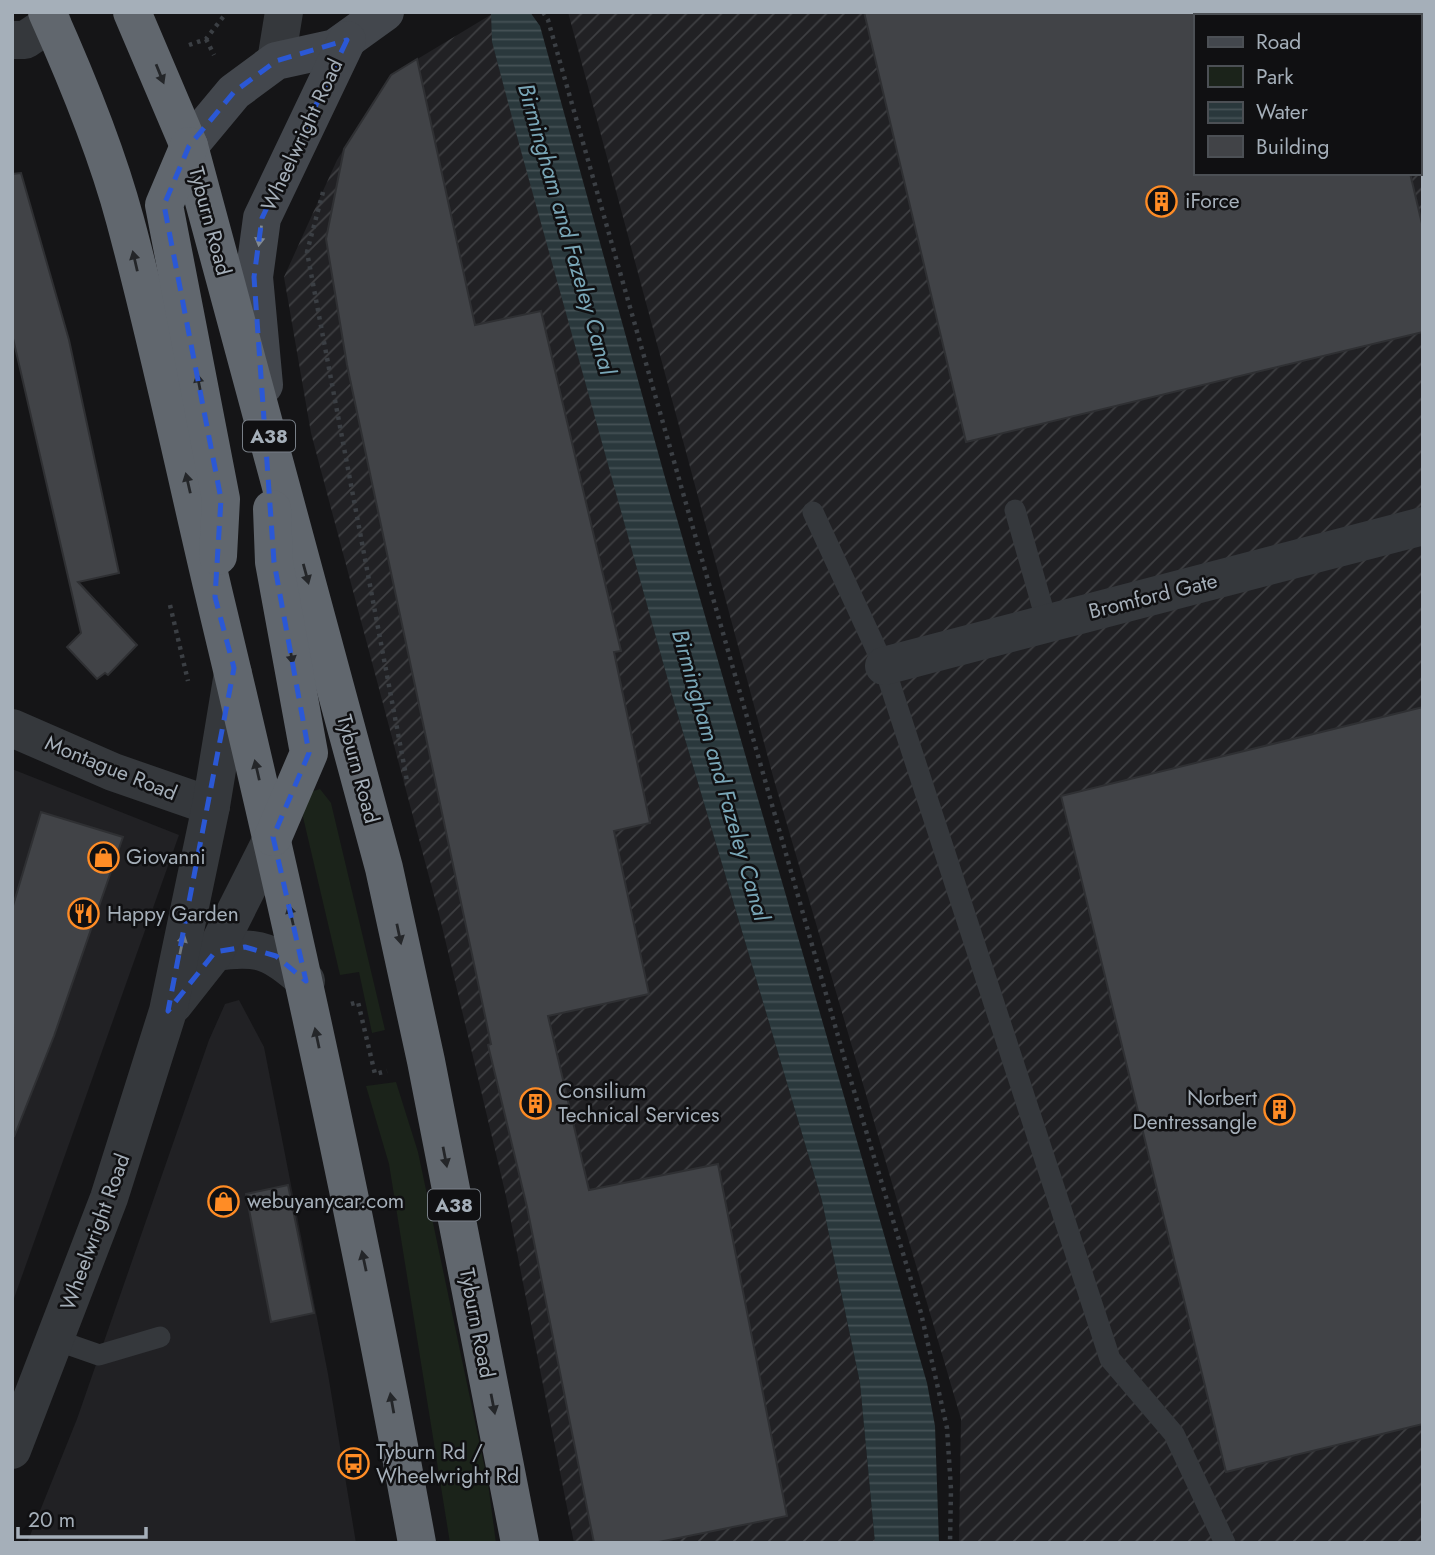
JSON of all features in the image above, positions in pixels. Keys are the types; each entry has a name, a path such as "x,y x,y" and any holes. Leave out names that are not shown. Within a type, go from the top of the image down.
{"highway":[{"name":"Tyburn Road","path":"132,12 190,145 384,868 426,1061 520,1543"},
{"path":"50,17 87,106 124,217 234,668 306,981 378,1328 417,1543"},
{"path":"190,145 164,205 221,499 215,597"},
{"path":"270,440 274,562 309,753 273,836"}],"street":[{"path":"276,61 284,12"},
{"name":"Wheelwright Road","path":"190,145 234,92 276,61 335,48 385,12"},
{"path":"12,40 25,40 50,17"},
{"name":"Wheelwright Road","path":"270,440 254,276 262,218 347,40"},
{"name":"Bromford Gate","path":"884,666 1423,526"},
{"name":"Wheelwright Road","path":"12,1450 25,1380 56,1340 109,1198 168,1011 211,806 234,668"},
{"name":"Montague Road","path":"12,728 113,772 211,806"},
{"name":"Wheelwright Road","path":"168,1011 215,951 273,836"},
{"path":"215,951 245,947 276,956 306,981"}],"lane":[{"path":"1015,510 1046,623"},
{"path":"813,512 884,666 1110,1359 1174,1434 1225,1543"},
{"path":"56,1340 99,1355 160,1337"}],"path":[{"path":"543,12 548,20 803,915 921,1313 947,1428 951,1489 950,1543"}],"highlighted area":[{"path":"347,40 262,218 254,277 274,562 309,753 273,837 306,981 276,956 245,947 215,952 168,1011 234,668 215,597 221,499 164,205 189,146 234,92 276,61"}],"shaded area":[{"path":"568,12 1423,12 1423,1543 959,1543 961,1419 774,780"},
{"path":"492,14 492,42 674,702 822,1201 860,1383 875,1543 574,1543 506,1196 440,918 311,433 284,277 337,160 391,75"},
{"path":"12,769 179,835 12,1304"},
{"path":"239,1000 264,1047 328,1374 356,1543 27,1543 77,1419 209,1040 225,1004"}],"green space":[{"path":"320,789 331,803 385,1030 372,1033 359,972 340,975 303,817 307,793"},
{"path":"396,1082 418,1152 488,1483 496,1543 450,1543 389,1164 366,1086"}],"water":[{"name":"Birmingham and Fazeley Canal","path":"491,12 530,12 540,26 664,474 927,1383 935,1426 939,1543 875,1543 860,1383 822,1201 674,702 492,42"}],"building":[{"name":"iForce","path":"864,12 1195,12 1194,175 1410,175 1423,228 1423,332 966,442"},
{"path":"417,59 475,325 541,311 621,651 614,652 650,823 614,831 649,994 548,1016 589,1190 718,1164 787,1516 654,1543 594,1543 527,1207 488,1045 491,1044 347,365 326,239 344,149 391,75"},
{"path":"21,173 69,340 119,573 78,582 137,645 108,675 105,673 97,679 67,647 81,633 12,334 12,174"},
{"name":"Norbert Dentressangle","path":"1423,707 1423,1424 1226,1472 1061,796"},
{"path":"41,812 123,837 54,1036 14,1137 12,909"},
{"path":"288,1185 314,1313 271,1322 246,1194"}],"place":[{"name":"iForce","path":"1162,201"},
{"name":"Giovanni","path":"103,857"},
{"name":"Happy Garden","path":"84,914"},
{"name":"Consilium Technical Services","path":"535,1103"},
{"name":"Norbert Dentressangle","path":"1280,1110"},
{"name":"webuyanycar.com","path":"224,1201"},
{"name":"Tyburn Rd / Wheelwright Rd","path":"353,1464"}]}
